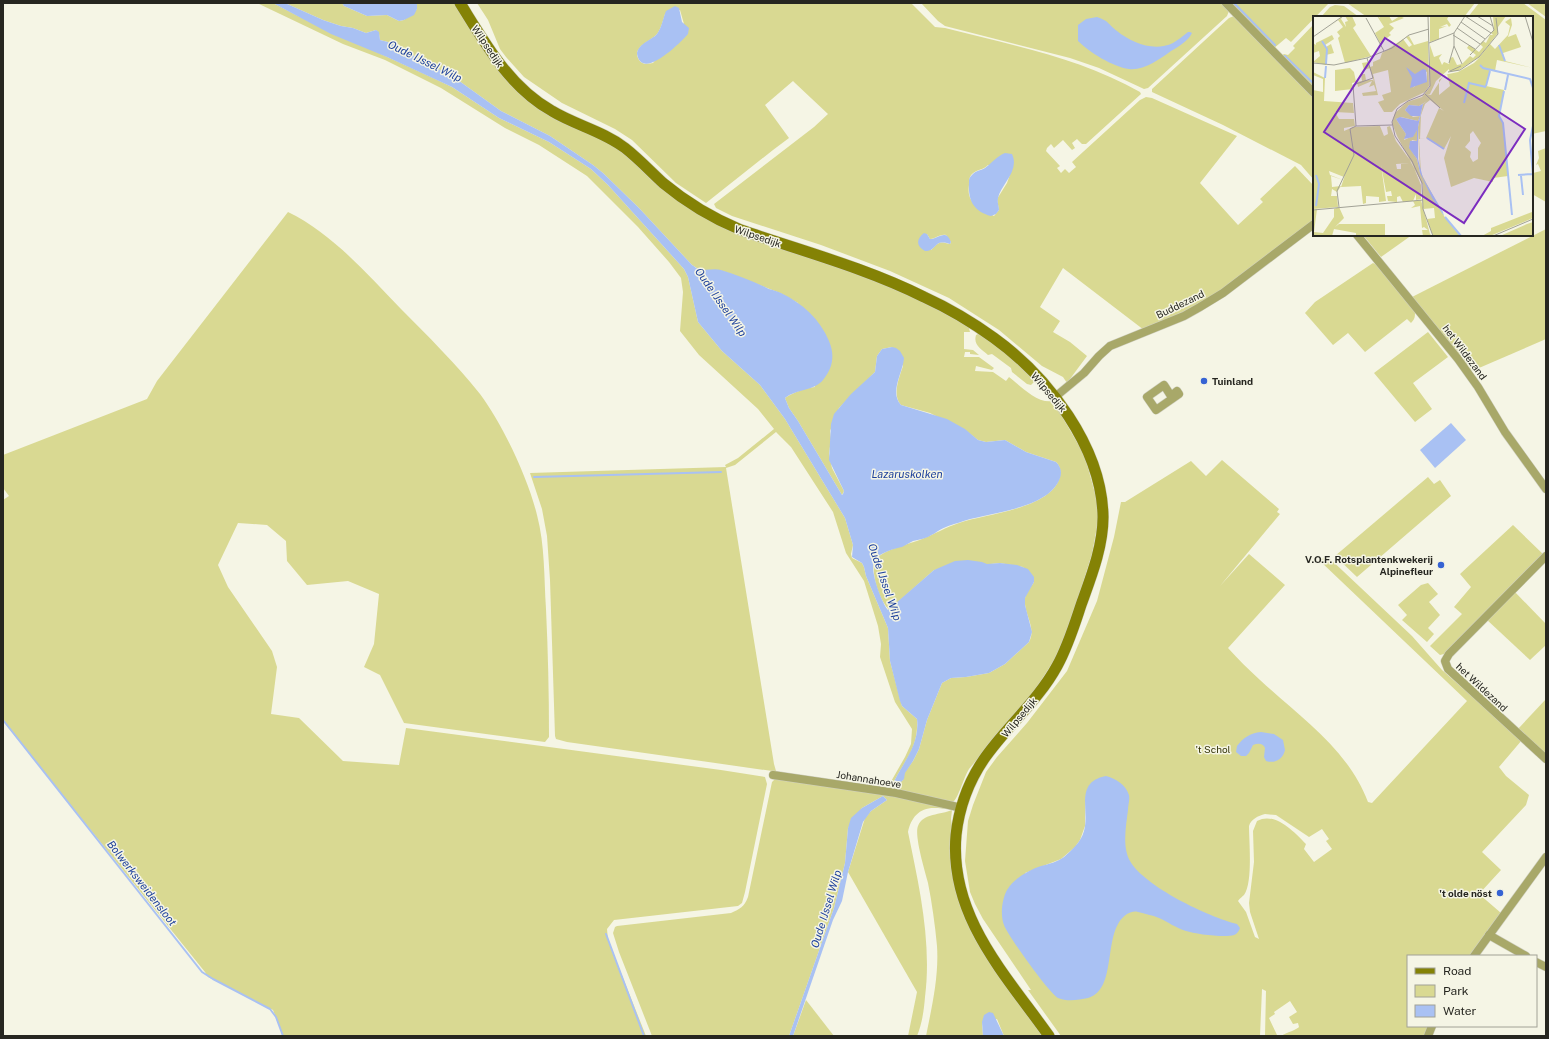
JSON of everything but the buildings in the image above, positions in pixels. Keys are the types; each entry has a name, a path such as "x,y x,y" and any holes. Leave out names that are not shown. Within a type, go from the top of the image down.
{"main road":[{"name":"Wilpsedijk","path":"460,3 496,60 521,88 552,111 620,144 685,200 709,215 741,230 870,274 923,296 945,308 1000,342 1030,369 1055,397 1074,424 1089,454 1101,495 1103,515 1100,543 1092,575 1073,629 1056,667 1044,687 985,758 972,781 962,808 956,834 959,884 973,925 990,953 1049,1036"}],"street":[{"path":"1226,3 1313,92"},
{"name":"Buddezand","path":"1055,397 1084,373 1098,356 1112,344 1184,316 1200,307 1223,293 1313,225"},
{"name":"het Wildezand","path":"1358,236 1458,358 1478,386 1505,432 1546,490"},
{"name":"het Wildezand","path":"1546,556 1449,654 1445,661 1448,669 1546,759"},
{"name":"Johannahoeve","path":"773,775 896,793 962,808"},
{"path":"1475,955 1546,857"},
{"path":"1489,935 1524,955"},
{"path":"1537,962 1546,967"}],"green space":[{"path":"257,3 273,3 431,77 452,87 499,118 549,142 591,169 608,185 684,269 688,277 698,322 722,351 760,385 785,419 845,518 853,545 851,554 852,558 862,563 888,628 890,661 902,706 917,719 917,730 913,748 891,788 889,785 911,744 912,729 895,702 880,657 881,644 878,626 864,581 846,553 833,512 791,447 776,432 735,465 726,468 774,764 776,771 779,772 567,742 556,739 547,536 542,509 530,473 726,467 725,465 738,458 774,429 758,409 699,355 680,331 683,292 681,278 638,227 587,176 539,145 505,128 441,88 385,60 343,44"},
{"path":"285,3 342,3 344,6 367,16 387,15 399,21 404,20 417,9 417,3 456,3 506,79 615,146 676,199 885,283 968,325 970,332 964,332 964,349 973,350 979,355 965,352 964,357 979,357 994,368 992,370 976,366 975,371 993,372 1006,381 1009,377 1035,397 1041,400 1053,401 1081,449 1087,464 1096,497 1098,521 1092,554 1076,605 1058,654 1035,690 969,769 957,797 953,802 895,791 899,782 903,780 904,773 913,761 919,749 927,720 942,683 951,678 989,673 1005,664 1029,642 1031,637 1031,626 1026,609 1025,598 1034,582 1023,567 1000,563 934,570 889,610 882,600 877,588 874,574 874,562 882,554 954,525 1017,508 1032,503 1045,496 1055,487 1060,476 1060,468 1056,462 1026,452 1005,440 986,442 978,440 969,433 930,413 901,405 898,401 897,391 898,381 903,366 892,347 882,349 877,356 875,372 839,408 830,431 831,439 829,454 832,468 844,491 842,495 789,408 785,398 807,388 815,387 798,303 780,293 728,273 719,270 700,270 692,265 639,208 593,165 550,136 501,111 455,78 414,56 408,50 380,40 379,34 376,30 366,33 353,28 341,26 323,20"},
{"path":"477,3 911,3 935,27 945,28 1070,61 1117,80 1140,92 1141,94 1086,144 1082,144 1077,139 1072,143 1075,148 1072,150 1063,140 1054,148 1051,144 1047,148 1046,151 1060,166 1057,168 1061,173 1065,169 1069,173 1076,167 1072,162 1140,100 1146,97 1152,98 1237,136 1200,183 1238,225 1263,202 1260,199 1295,166 1313,185 1313,222 1222,291 1200,305 1144,330 1063,268 1040,307 1060,321 1053,332 1070,342 1087,356 1067,383 1063,377 1042,366 999,330 949,298 890,271 821,245 732,216 716,208 714,204 814,127 828,114 793,81 765,105 789,138 706,203 676,183 632,140 615,129 562,103 524,77 500,49 488,20","holes":["680,10 684,24 653,63 645,64 640,62 637,55 639,48 657,34 665,14","988,165 1013,166 1007,183 997,199 999,210 994,216 975,205 970,197 969,191 969,181 971,175","927,234 930,239 941,235 946,235 951,242 950,244 939,243 931,250"]},
{"path":"921,3 1223,3 1229,11 1227,16 1148,88 1144,89 1099,68 1070,58 945,26 938,21"},
{"path":"1229,3 1329,3 1316,16 1313,16 1313,19 1291,42 1286,38 1273,49"},
{"path":"1347,3 1475,3 1465,16 1366,16"},
{"path":"1479,3 1523,3 1546,20 1546,131 1533,134 1533,16 1469,16"},
{"path":"1527,3 1546,3 1546,17"},
{"path":"1335,5 1344,6 1358,16 1322,16 1330,7"},
{"path":"1234,16 1313,96 1313,179 1301,165 1223,125 1152,92 1152,89 1229,18"},
{"path":"1313,25 1313,89 1281,56 1284,54 1288,55 1295,48 1293,46"},
{"path":"1546,148 1546,202 1533,195 1533,173 1541,171 1538,164 1536,165 1539,158 1538,151"},
{"path":"288,212 304,221 335,243 432,340 480,394 514,452 533,500 542,538 549,689 549,737 545,742 404,723 380,675 364,667 374,644 379,594 348,581 307,585 287,561 286,541 267,525 238,523 218,565 228,587 272,651 277,667 271,714 299,718 343,761 399,765 406,728 765,777 767,784 742,903 738,906 614,920 607,929 608,940 646,1036 283,1036 273,1010 208,977 3,721 3,500 9,496 3,488 3,455 147,399 157,381"},
{"path":"1546,229 1546,339 1472,371 1412,297"},
{"path":"1364,236 1411,236 1381,257"},
{"path":"1373,263 1377,265 1415,311 1414,319 1411,323 1407,319 1365,352 1348,333 1333,345 1305,313 1315,302"},
{"path":"1428,332 1448,357 1413,383 1432,409 1415,422 1374,373"},
{"path":"980,333 1010,355 1035,381 1031,385 1027,384 1012,372 1011,368 992,354 988,355 980,349 975,338 976,335"},
{"name":"'t Schol","path":"1222,460 1279,509 1277,512 1280,514 1220,586 1249,554 1285,585 1228,648 1275,694 1322,735 1336,750 1359,783 1368,802 1372,803 1467,701 1320,561 1326,555 1412,636 1442,670 1522,740 1499,767 1506,776 1529,795 1526,805 1482,852 1501,870 1479,894 1501,913 1471,955 1407,955 1407,1027 1429,1027 1425,1036 1281,1036 1299,1027 1298,1023 1293,1024 1289,1017 1297,1012 1290,1001 1274,1012 1275,1014 1269,1018 1277,1035 1265,1036 1266,991 1262,989 1260,1036 1061,1036 1028,990 1031,990 983,919 970,892 965,861 968,821 973,805 986,772 1027,723 1067,671 1097,601 1114,537 1121,502 1125,502 1191,461 1206,476","holes":["1085,795 1094,988 1025,873 1061,859 1075,847 1080,840 1085,826","1265,814 1276,815 1309,837 1322,829 1329,839 1326,841 1332,849 1314,862 1304,849 1306,844 1284,824 1271,819 1257,821 1253,831 1254,862 1249,903 1250,912 1259,939 1255,937 1246,912 1238,901 1244,895 1249,881 1249,826 1251,821"]},
{"path":"1428,477 1434,484 1440,480 1451,496 1357,577 1335,556"},
{"path":"1513,525 1544,555 1444,654 1440,655 1430,646 1462,614 1454,607 1471,587 1460,574"},
{"path":"1428,583 1438,594 1429,602 1440,615 1428,628 1434,634 1427,642 1402,620 1407,615 1398,605 1421,585"},
{"path":"1514,591 1546,624 1546,645 1530,660 1486,619"},
{"path":"1546,699 1546,755 1517,730"},
{"path":"775,779 895,794 948,807 944,809 930,808 921,811 911,822 908,832 923,914 927,955 927,976 924,1007 917,1036 908,1036 917,992 848,872 865,818 871,811 887,800 883,796 862,808 848,828 845,863 834,908 789,1036 652,1036 619,952 613,933 615,927 731,913 741,907 748,897 772,782"},
{"path":"952,810 951,819 964,916 975,939 1042,1036 1004,1036 997,1019 982,1022 983,1036 926,1036 936,980 937,946 931,898 922,862 917,831 920,822 924,819"},
{"path":"806,1000 834,1036 793,1036"}],"water":[{"name":"Lazaruskolken","path":"273,3 285,3 323,20 366,33 376,30 379,32 380,40 408,50 414,56 455,78 501,111 550,136 593,165 639,208 692,265 698,269 716,269 739,276 789,297 810,312 821,326 831,346 831,366 819,384 789,395 785,398 789,408 842,495 844,491 829,460 831,424 834,414 851,394 875,372 877,356 882,349 892,347 900,351 904,358 896,388 896,394 901,405 947,419 965,429 978,440 986,442 1005,440 1026,452 1058,464 1061,474 1053,489 1043,497 1030,504 950,525 925,538 913,541 902,547 884,553 875,559 873,563 874,577 879,593 888,610 934,570 955,561 968,560 987,564 1000,563 1017,565 1028,569 1034,577 1034,582 1025,598 1025,605 1032,632 1029,642 1005,664 989,673 951,678 942,683 927,720 919,749 905,773 904,779 896,787 891,788 913,747 916,738 917,719 902,706 900,701 890,661 888,628 862,563 852,557 853,545 845,518 785,419 760,385 722,351 698,322 688,277 684,269 608,185 591,169 549,142 499,118 452,87 387,57 331,34"},
{"path":"342,3 417,3 417,9 414,15 399,21 387,15 367,16 344,6"},
{"path":"675,6 679,8 682,22 689,28 688,34 658,60 645,64 638,58 638,50 643,44 657,34 666,11"},
{"path":"1097,17 1106,21 1129,39 1144,45 1158,47 1166,46 1173,43 1188,32 1192,33 1183,44 1157,61 1140,68 1123,68 1088,50 1078,41 1078,25 1086,19"},
{"path":"1005,153 1012,154 1014,166 998,198 999,210 996,214 991,216 980,211 973,204 969,195 969,180 975,172 985,168"},
{"path":"924,233 927,234 930,239 942,235 947,236 951,242 950,244 938,244 932,249 925,251 920,247 918,242"},
{"path":"1451,423 1466,440 1435,468 1420,450"},
{"path":"1261,732 1274,734 1283,740 1285,750 1278,760 1272,762 1266,761 1264,757 1265,748 1260,744 1253,745 1246,756 1241,756 1236,752 1237,746 1244,738 1253,733"},
{"path":"1106,776 1120,782 1128,791 1129,801 1125,843 1130,861 1138,871 1163,891 1179,900 1211,915 1237,924 1240,928 1234,935 1217,936 1182,930 1154,916 1137,912 1127,914 1119,922 1114,933 1107,972 1104,983 1098,993 1088,998 1065,1000 1058,998 1046,986 1007,931 1003,921 1003,902 1007,890 1018,878 1041,866 1061,859 1076,846 1084,831 1085,798 1090,784 1096,779"},
{"path":"883,796 887,800 871,811 863,822 848,872 842,901 833,920 793,1036 789,1036 834,908 845,863 848,828 851,818 862,808"},
{"path":"989,1012 993,1013 1004,1036 983,1036 982,1022 984,1015"}],"waterway":[{"path":"1234,3 1275,45"},
{"path":"1285,56 1313,83"},
{"path":"534,477 721,472"},
{"name":"Bolwerksweidensloot","path":"3,720 202,972 270,1009 276,1017 283,1036"},
{"path":"606,934 644,1036"}],"place":[{"name":"Tuinland","path":"1204,381"},
{"name":"V.O.F. Rotsplantenkwekerij Alpinefleur","path":"1441,565"},
{"name":"'t olde nöst","path":"1500,893"}],"water label":[{"name":"Oude IJssel Wilp","path":"425,61"},
{"name":"Oude IJssel Wilp","path":"721,302"},
{"name":"Oude IJssel Wilp","path":"885,582"},
{"name":"Oude IJssel Wilp","path":"826,909"}]}
